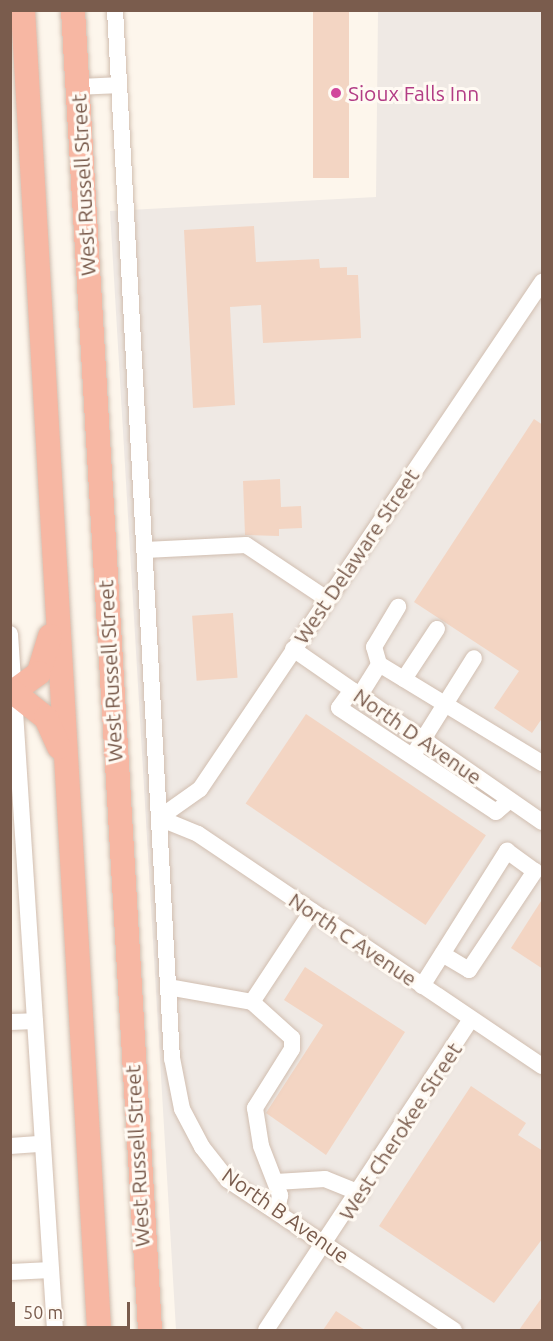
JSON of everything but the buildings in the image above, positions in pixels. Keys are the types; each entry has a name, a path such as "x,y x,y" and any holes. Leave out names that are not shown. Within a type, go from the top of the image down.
{"highway":[{"path":"23,10 65,776 99,1330"},
{"name":"West Russell Street","path":"73,10 150,1330"},
{"path":"53,562 45,662 39,674 12,691 46,718 65,776"}],"street":[{"name":"West Russell Street","path":"115,10 172,1058"},
{"path":"77,87 119,85"},
{"name":"West Delaware Street","path":"159,818 201,789 293,649 543,282"},
{"path":"145,550 246,545 327,599"},
{"path":"398,607 374,647 379,664 543,763"},
{"path":"404,679 437,629"},
{"path":"10,634 14,758 35,1021 55,1330"},
{"name":"North D Avenue","path":"293,649 542,820"},
{"path":"412,756 474,658"},
{"path":"379,664 356,693 339,708 496,812 510,800"},
{"name":"North C Avenue","path":"159,818 198,834 543,1066"},
{"path":"422,986 442,954 507,851 535,871 469,970 442,954"},
{"path":"252,1002 312,911"},
{"path":"168,987 252,1002 292,1038 292,1049 255,1108 261,1146 276,1182 277,1212"},
{"name":"West Cherokee Street","path":"266,1330 327,1245 471,1019"},
{"path":"10,1022 35,1021"},
{"name":"North B Avenue","path":"172,1058 182,1109 202,1147 228,1179 454,1330"},
{"path":"10,1146 42,1144"},
{"path":"276,1182 325,1179 360,1193"},
{"path":"10,1272 51,1270"}],"shaded area":[{"path":"378,11 542,11 542,1330 176,1330 110,211 376,197"}],"place":[{"name":"Sioux Falls Inn","path":"336,93"}]}
